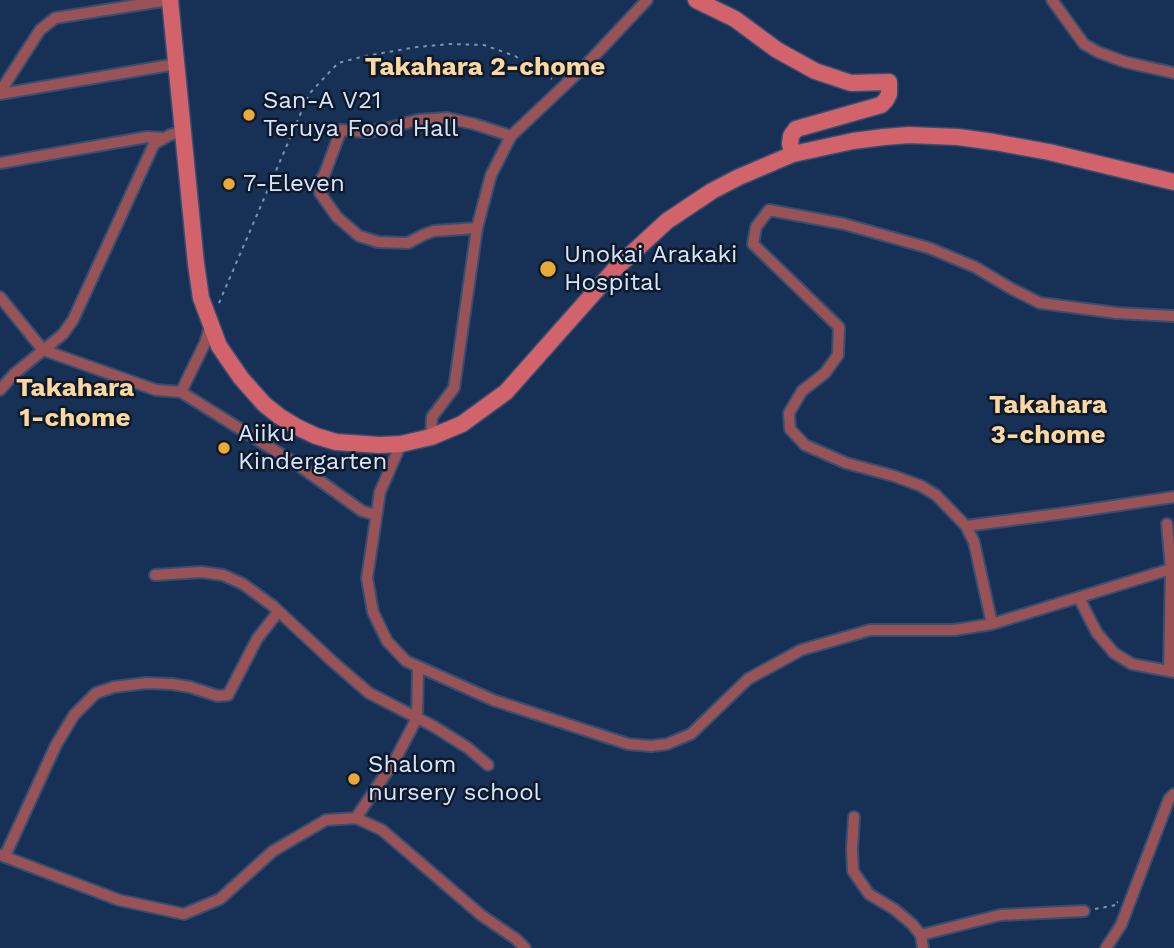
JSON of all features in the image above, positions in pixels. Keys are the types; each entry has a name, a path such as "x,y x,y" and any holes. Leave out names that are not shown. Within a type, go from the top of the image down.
{"main road":[{"path":"169,0 196,264 201,298 219,346 241,378 264,404 297,427 336,442 401,444 431,437 462,424 506,392 616,268 667,221 712,191 793,154 884,137 958,137 1049,152 1174,182"},
{"path":"696,0 734,19 777,50 815,71 851,83 889,82 889,94 881,105 796,129 790,144 793,154"}],"street":[{"path":"1,88 40,30 55,18 169,0"},
{"path":"431,437 432,417 454,388 477,228 491,175 511,136 584,67 647,0"},
{"path":"1052,0 1084,44 1125,62 1174,73"},
{"path":"1,88 176,64"},
{"path":"477,228 434,232 408,243 378,242 359,236 337,217 320,194 320,182 341,130 366,132 417,120 447,118 511,136"},
{"path":"0,390 14,374 63,334 73,320 154,144 183,131"},
{"path":"0,163 147,137 165,138"},
{"path":"992,624 974,542 966,526 936,495 921,486 846,463 804,445 790,429 789,413 802,391 825,373 838,355 839,327 753,244 756,227 769,210 844,223 929,248 975,267 1040,303 1117,313 1174,316"},
{"path":"0,297 43,351 156,390 181,392 298,465 362,511 376,515"},
{"path":"181,392 211,324"},
{"path":"0,373 14,374"},
{"path":"401,444 380,492 367,578 373,612 387,641 406,661 418,668 493,700 628,744 667,744 691,734 748,679 801,650 870,630 954,630 992,624 1172,568"},
{"path":"966,526 1174,497"},
{"path":"1079,598 1097,633 1114,653 1132,664 1171,671 1172,568 1167,524"},
{"path":"155,575 201,572 223,575 243,584 369,693 468,748 488,765"},
{"path":"278,612 257,639 228,695 218,696 190,687 146,682 96,693 74,715 56,745 2,856 119,900 184,914 220,899 273,851 326,820 356,818 382,830 481,915 525,948"},
{"path":"356,818 395,760 417,718 418,668"},
{"path":"1106,948 1121,925 1169,799 1174,794"},
{"path":"855,817 853,871 869,894 912,924 921,935 923,948"},
{"path":"921,935 1000,915 1084,911"}],"path":[{"path":"1084,911 1130,901"}],"place":[{"name":"San-A V21 Teruya Food Hall","path":"249,115"},
{"name":"7-Eleven","path":"229,184"},
{"name":"Unokai Arakaki Hospital","path":"548,269"},
{"name":"Aiiku Kindergarten","path":"224,448"},
{"name":"Shalom nursery school","path":"354,779"}],"district":[{"name":"Takahara 2-chome","path":"485,67"},
{"name":"Takahara 1-chome","path":"75,403"},
{"name":"Takahara 3-chome","path":"1048,420"}]}
